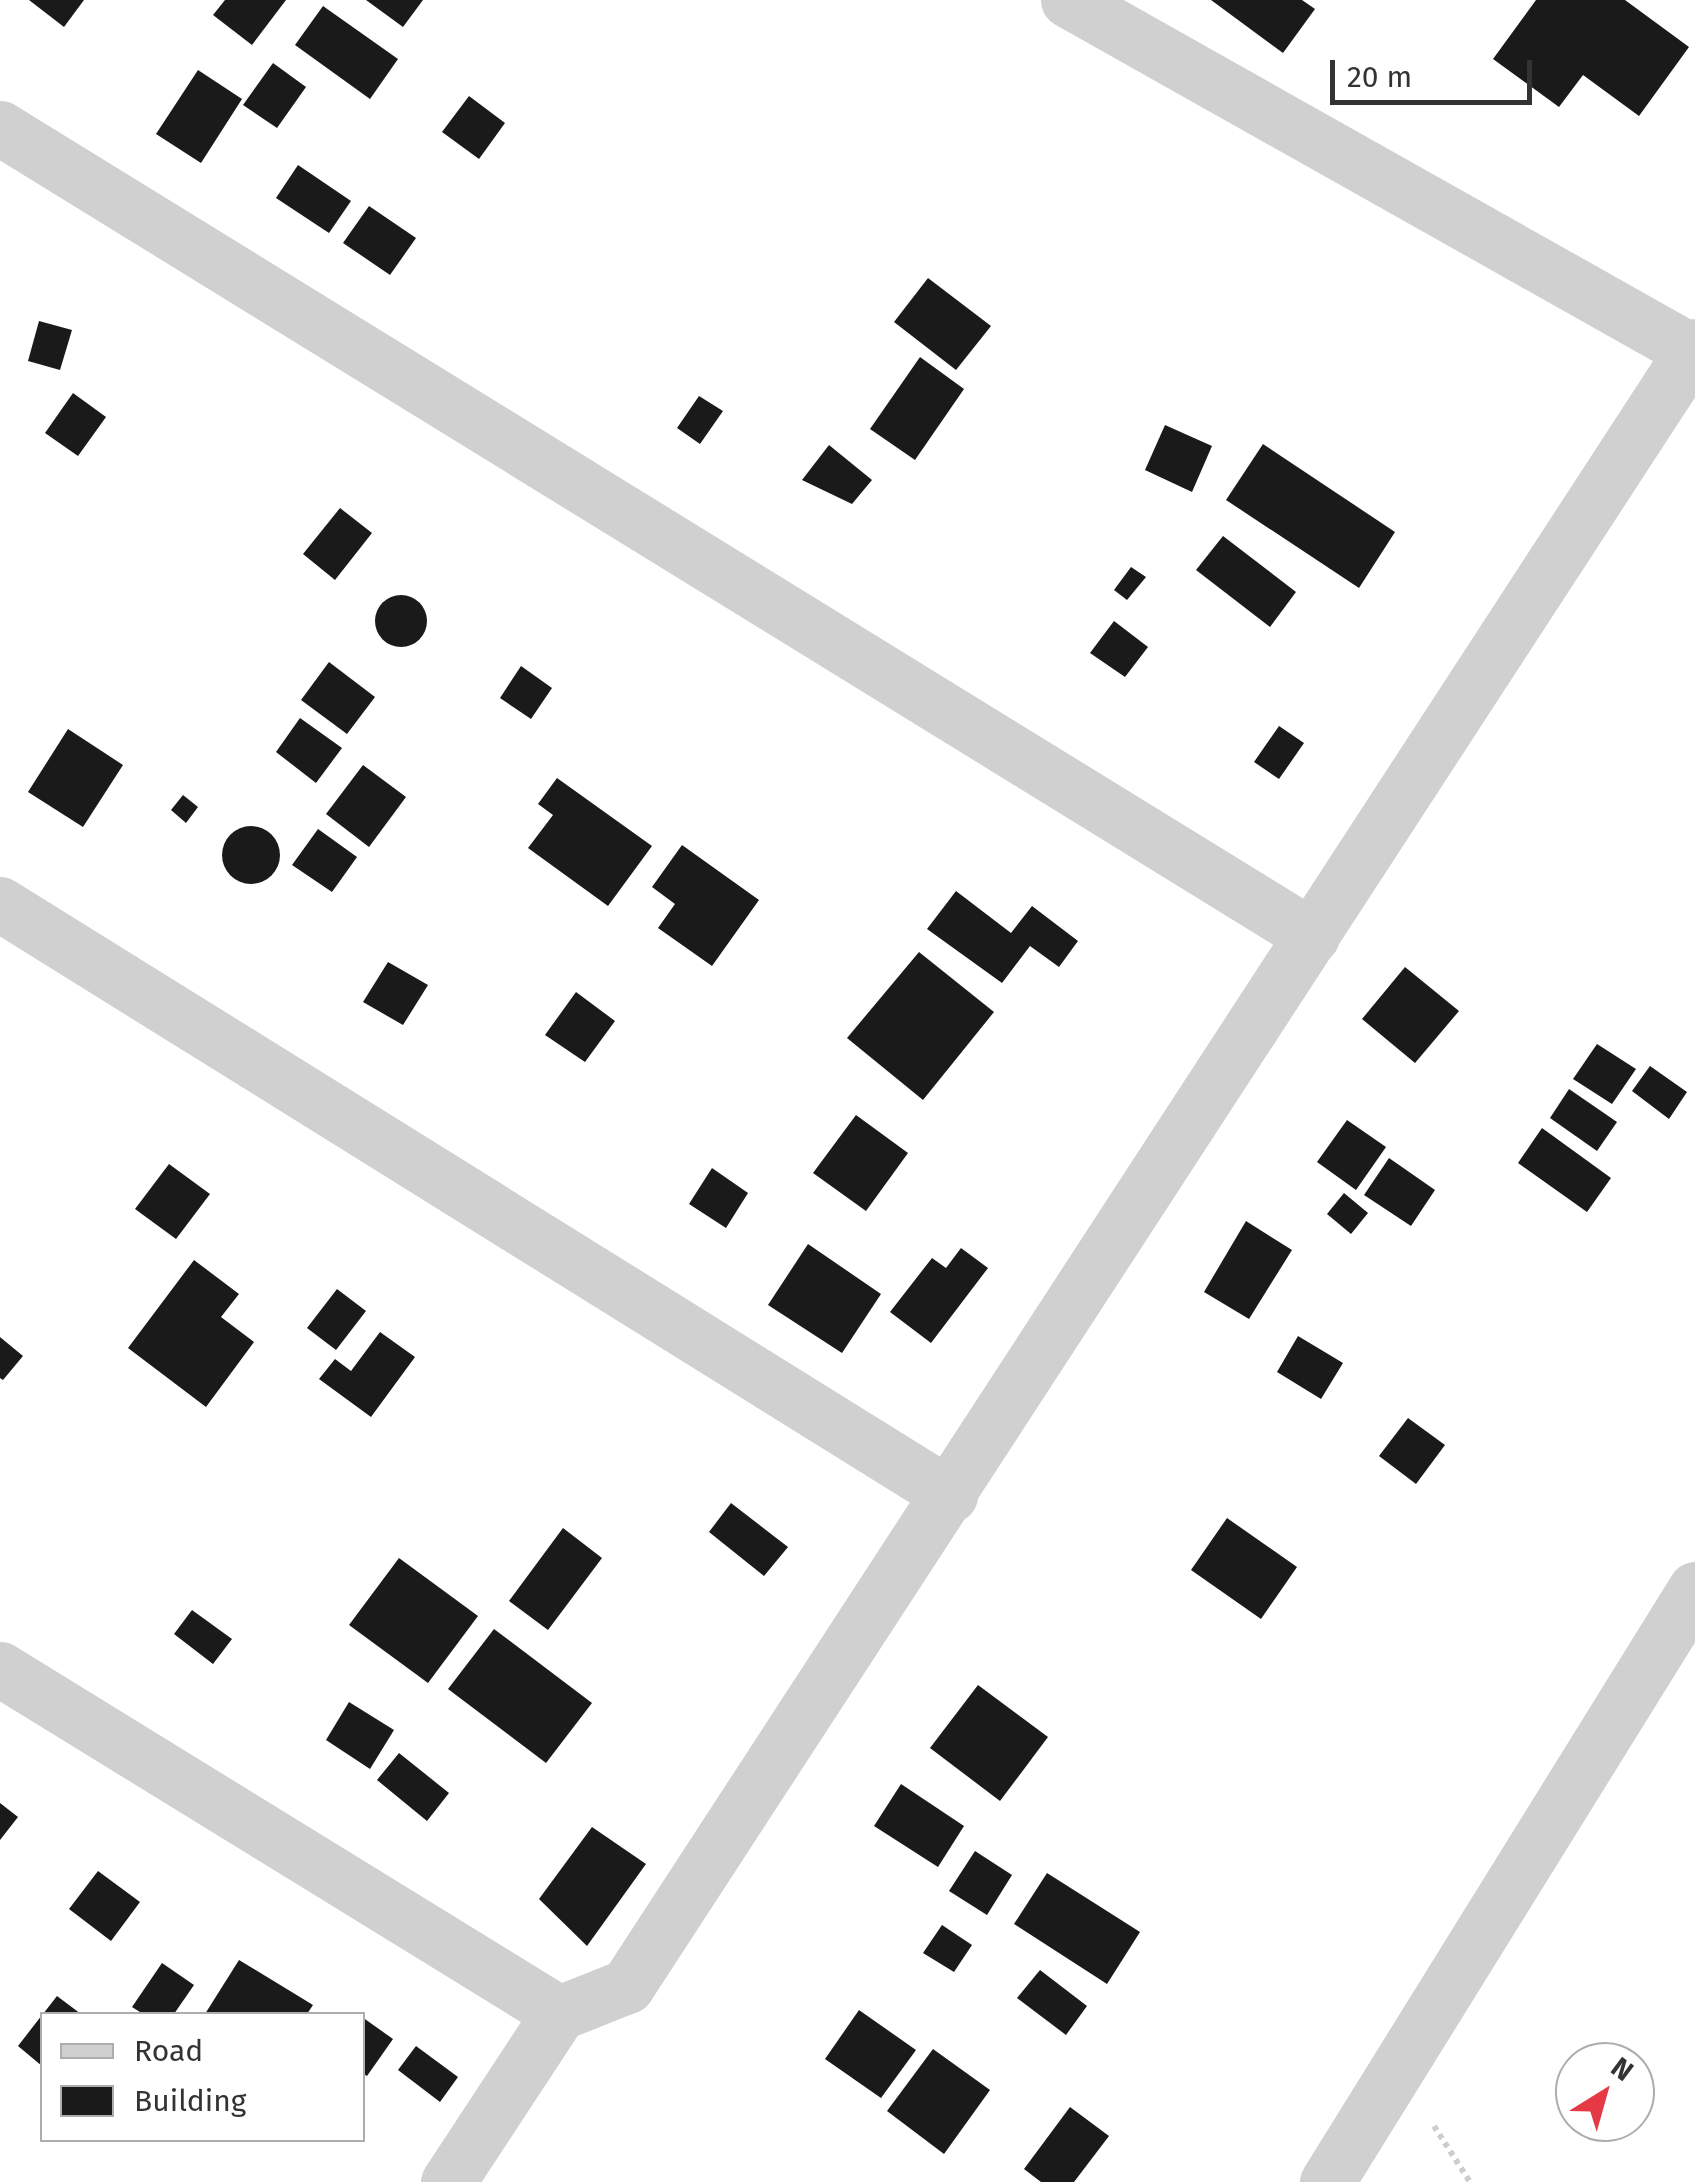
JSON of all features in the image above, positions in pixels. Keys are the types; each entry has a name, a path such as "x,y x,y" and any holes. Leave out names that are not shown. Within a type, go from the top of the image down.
{"street":[{"path":"448,2182 559,2013 627,1986 1694,350 1068,0"},
{"path":"0,128 1312,936"},
{"path":"0,904 950,1496"},
{"path":"1327,2182 1695,1589"},
{"path":"0,1669 559,2013"}],"building":[{"path":"29,0 84,0 64,27"},
{"path":"225,0 286,0 252,45 213,15"},
{"path":"366,0 423,0 403,27"},
{"path":"1211,0 1302,0 1315,9 1283,53"},
{"path":"1536,0 1625,0 1689,47 1639,116 1583,75 1559,107 1493,59"},
{"path":"323,6 398,59 370,99 295,45"},
{"path":"273,63 306,87 277,128 243,105"},
{"path":"198,70 242,99 201,163 156,134"},
{"path":"469,96 505,123 479,159 442,132"},
{"path":"298,165 351,201 329,233 276,198"},
{"path":"369,206 416,238 390,275 343,243"},
{"path":"928,278 991,326 956,370 894,322"},
{"path":"39,321 72,330 60,370 28,361"},
{"path":"920,357 964,389 915,460 870,429"},
{"path":"73,393 106,417 78,456 45,433"},
{"path":"699,396 723,411 700,444 677,428"},
{"path":"1165,425 1212,446 1192,492 1145,470"},
{"path":"1263,444 1395,532 1359,588 1226,500"},
{"path":"829,445 872,480 852,504 802,480"},
{"path":"340,508 372,533 335,580 303,554"},
{"path":"1223,536 1296,592 1270,627 1196,570"},
{"path":"1131,567 1146,577 1127,600 1114,590"},
{"path":"401,595 419,603 427,621 419,639 401,647 383,639 375,621 383,603"},
{"path":"1114,621 1148,647 1125,677 1090,653"},
{"path":"329,662 375,697 347,734 301,700"},
{"path":"521,666 552,688 531,719 500,698"},
{"path":"300,718 342,748 316,783 276,752"},
{"path":"1279,726 1304,743 1279,779 1254,762"},
{"path":"68,729 123,765 83,827 28,792"},
{"path":"363,765 406,797 369,847 326,814"},
{"path":"557,778 652,846 608,906 528,848 553,815 538,804"},
{"path":"183,795 198,807 186,823 171,810"},
{"path":"251,826 272,834 280,855 272,876 251,884 230,876 222,855 230,834"},
{"path":"318,829 357,857 332,892 292,865"},
{"path":"682,845 759,900 712,966 658,928 675,904 652,887"},
{"path":"956,891 1011,933 1032,906 1078,941 1059,967 1030,946 1002,983 927,929"},
{"path":"919,952 994,1012 923,1100 847,1038"},
{"path":"388,962 428,985 403,1025 363,1002"},
{"path":"1405,967 1459,1011 1415,1063 1362,1019"},
{"path":"576,992 615,1021 585,1062 545,1035"},
{"path":"1597,1044 1636,1069 1612,1104 1573,1079"},
{"path":"1650,1066 1687,1092 1669,1119 1632,1091"},
{"path":"1569,1089 1617,1122 1597,1151 1550,1118"},
{"path":"856,1115 908,1153 866,1211 813,1173"},
{"path":"1347,1120 1386,1147 1356,1190 1317,1162"},
{"path":"1542,1128 1611,1178 1587,1212 1518,1163"},
{"path":"1389,1158 1435,1190 1411,1226 1364,1195"},
{"path":"169,1164 210,1194 176,1239 135,1209"},
{"path":"712,1168 748,1193 726,1228 689,1204"},
{"path":"1344,1193 1368,1213 1351,1234 1327,1214"},
{"path":"1246,1221 1292,1250 1249,1319 1204,1292"},
{"path":"808,1244 881,1294 842,1353 768,1305"},
{"path":"961,1248 988,1268 931,1343 890,1312 932,1258 946,1268"},
{"path":"194,1260 239,1294 221,1317 254,1342 206,1407 128,1348"},
{"path":"337,1289 366,1311 336,1350 307,1328"},
{"path":"380,1332 415,1357 371,1417 319,1379 335,1359 351,1371"},
{"path":"1298,1336 1343,1363 1321,1399 1277,1372"},
{"path":"0,1337 23,1356 3,1380 0,1378"},
{"path":"1408,1418 1445,1445 1416,1484 1379,1456"},
{"path":"731,1503 788,1547 764,1576 709,1532"},
{"path":"1227,1518 1297,1567 1261,1619 1191,1570"},
{"path":"563,1528 602,1558 548,1630 509,1601"},
{"path":"399,1558 478,1616 428,1683 349,1625"},
{"path":"192,1610 232,1639 213,1664 174,1634"},
{"path":"494,1629 592,1703 546,1763 448,1689"},
{"path":"978,1685 1048,1737 1000,1801 930,1748"},
{"path":"349,1702 394,1730 370,1769 326,1740"},
{"path":"399,1753 449,1793 427,1821 377,1780"},
{"path":"901,1784 964,1826 938,1867 874,1826"},
{"path":"0,1803 18,1817 0,1840"},
{"path":"592,1827 646,1864 587,1946 539,1899"},
{"path":"975,1851 1012,1875 987,1915 949,1891"},
{"path":"98,1871 140,1902 111,1941 69,1909"},
{"path":"1047,1873 1140,1932 1107,1984 1014,1924"},
{"path":"942,1925 972,1945 954,1972 923,1953"},
{"path":"239,1960 313,2005 308,2012 206,2012"},
{"path":"162,1963 194,1985 175,2012 140,2012 132,2007"},
{"path":"1040,1970 1087,2006 1066,2035 1017,1998"},
{"path":"57,1996 78,2012 45,2012"},
{"path":"859,2010 916,2050 881,2098 825,2059"},
{"path":"40,2018 40,2064 18,2046"},
{"path":"365,2019 393,2039 365,2075"},
{"path":"416,2046 458,2077 440,2102 398,2070"},
{"path":"933,2049 990,2090 944,2154 887,2111"},
{"path":"1070,2107 1109,2136 1074,2182 1041,2182 1024,2169"}]}
